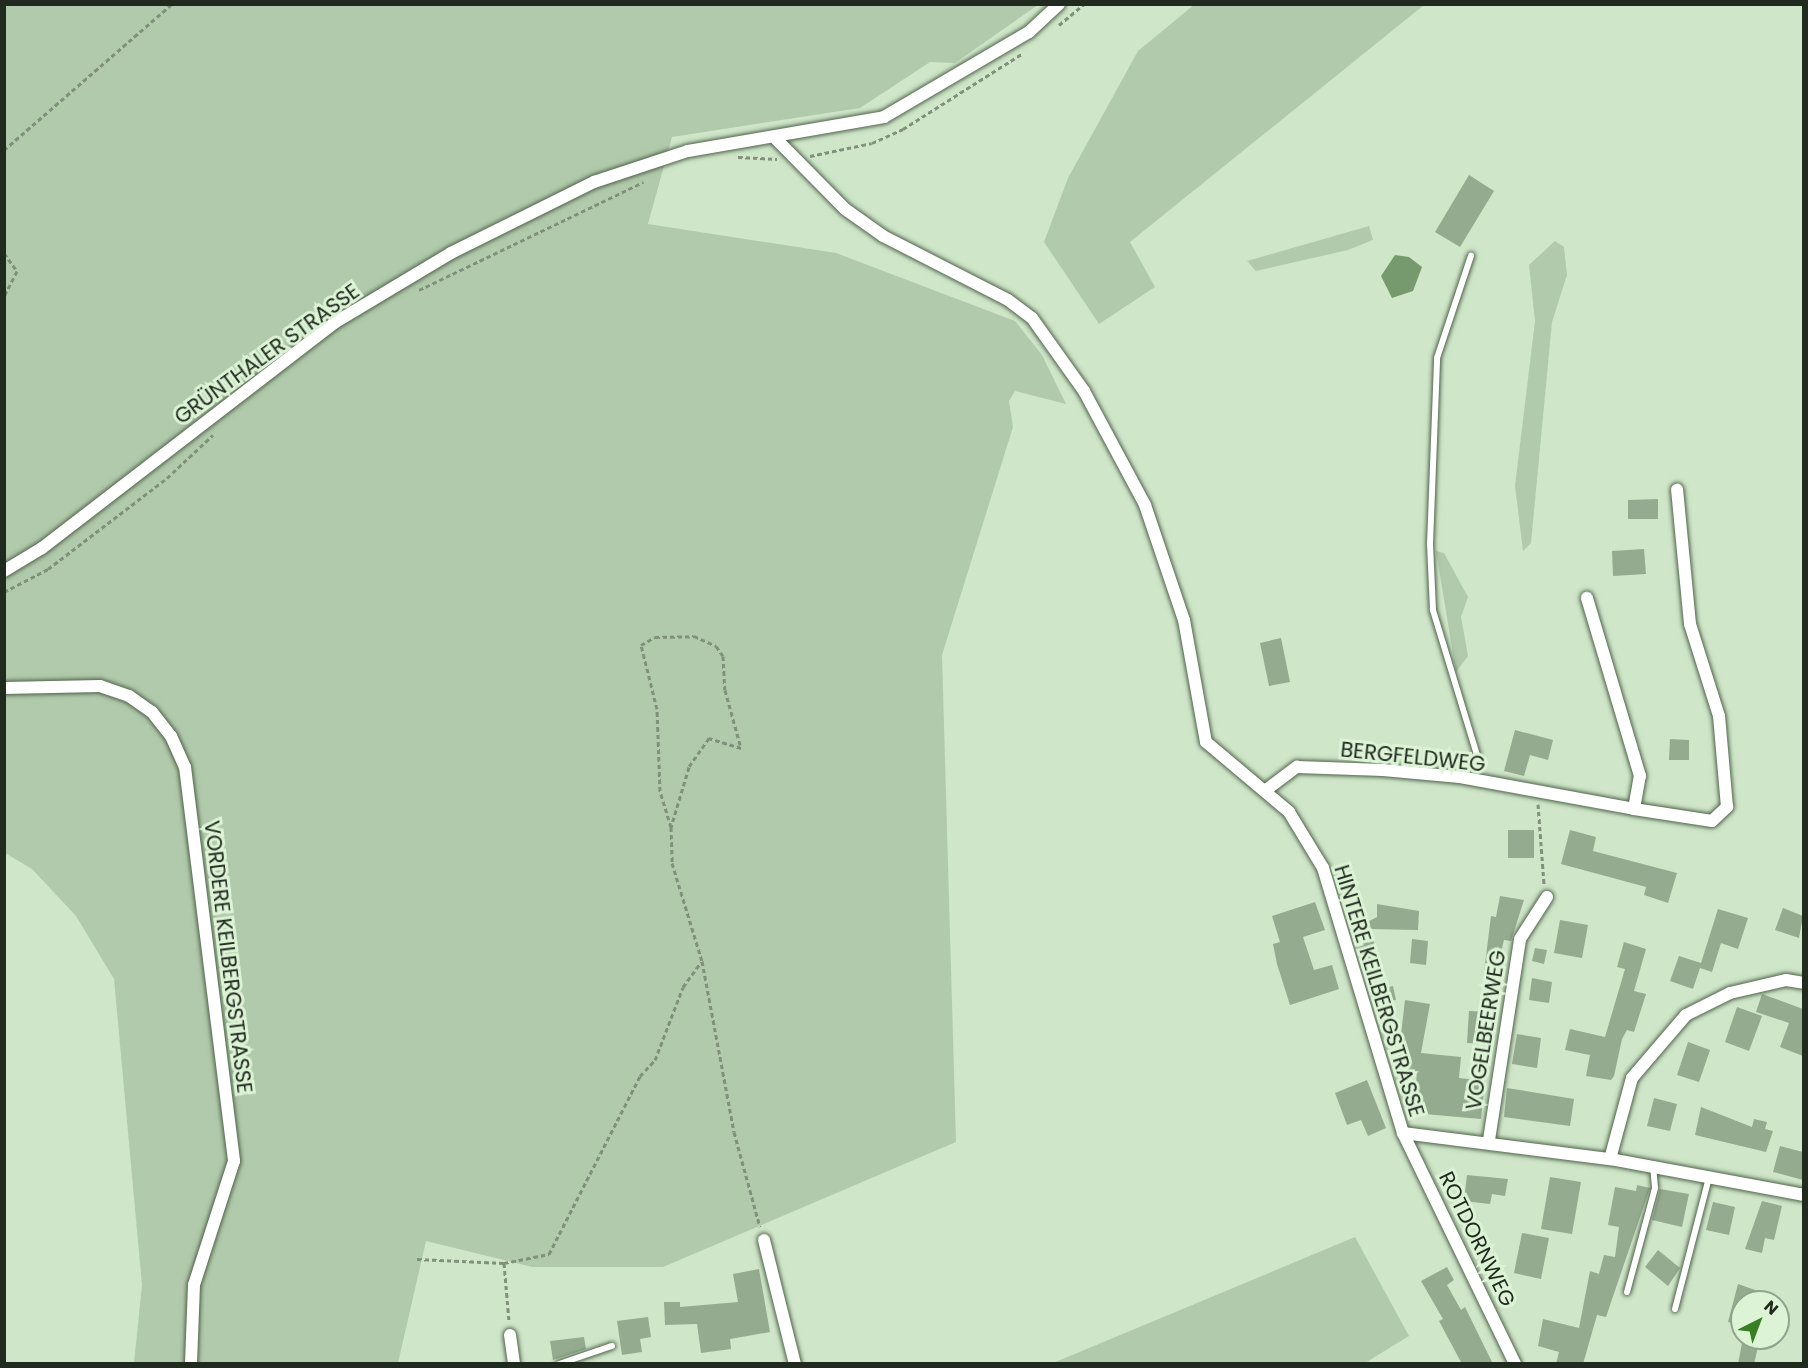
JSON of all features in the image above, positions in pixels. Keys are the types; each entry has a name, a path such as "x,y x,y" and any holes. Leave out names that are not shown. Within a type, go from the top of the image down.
{"street":[{"name":"GRÜNTHALER STRASSE","path":"4,570 42,548 334,323 451,253 594,182 688,151 776,139 884,117 1029,32 1059,4"},
{"name":"HINTERE KEILBERGSTRASSE","path":"776,139 845,209 883,236 1008,300 1056,346 1145,505 1184,620 1206,742 1266,790 1289,812 1323,868 1402,1133 1489,1140 1610,1159 1803,1195"},
{"name":"BERGFELDWEG","path":"1266,790 1297,767 1460,777 1538,793 1712,821 1727,807 1719,716 1690,624 1677,490"},
{"path":"1587,598 1640,776 1634,809"},
{"name":"VORDERE KEILBERGSTRASSE","path":"4,688 100,686 129,696 165,728 185,767 234,1161 194,1285 191,1364"},
{"name":"VOGELBEERWEG","path":"1489,1140 1520,939 1547,897"},
{"path":"1610,1159 1632,1078 1686,1015 1730,993 1786,980 1803,983"},
{"name":"ROTDORNWEG","path":"1402,1133 1515,1364"},
{"path":"764,1240 795,1364"},
{"path":"510,1335 514,1364"}],"lane":[{"path":"1460,777 1478,755 1433,610 1430,544 1437,358 1471,256"},
{"path":"1627,1292 1655,1188 1653,1167"},
{"path":"1676,1309 1710,1177"},
{"path":"559,1364 612,1346"}],"path":[{"path":"4,150 172,4"},
{"path":"1052,31 1084,4"},
{"path":"727,158 796,160 872,143 903,129 1026,51"},
{"path":"415,292 650,178"},
{"path":"4,253 17,271 4,297"},
{"path":"4,592 48,569 120,515 222,427"},
{"path":"671,827 689,767 710,738 741,748 725,690 723,656 716,646 694,636 655,637 641,645 657,709 660,791 671,827 682,906 702,961 734,1132 764,1240"},
{"path":"1538,793 1539,856 1547,897"},
{"path":"417,1259 504,1263 549,1254 640,1076 655,1060 683,987 702,961"},
{"path":"504,1263 510,1335"}],"shaded area":[{"path":"1195,4 1424,5 1130,242 1155,287 1099,324 1044,242 1068,178 1138,51"},
{"path":"5,5 1038,5 955,63 930,62 860,108 672,137 648,224 836,253 1015,321 1042,355 1066,404 1015,391 1009,401 1013,427 942,655 956,1142 663,1267 532,1267 426,1241 398,1363 134,1363 142,1285 114,979 76,916 32,869 5,853"},
{"path":"1369,226 1373,240 1348,250 1256,271 1247,261"},
{"path":"1555,241 1564,247 1567,275 1552,322 1531,543 1523,551 1515,486 1535,321 1529,265"},
{"path":"1395,255 1409,257 1422,267 1413,291 1392,298 1381,276"},
{"path":"1436,551 1444,553 1468,597 1461,617 1468,656 1456,672"},
{"path":"1355,1237 1409,1336 1365,1363 1053,1363"}],"building":[{"path":"1469,175 1494,191 1460,247 1435,232"},
{"path":"1658,499 1658,519 1628,519 1628,500"},
{"path":"1644,549 1646,574 1613,576 1612,551"},
{"path":"1281,638 1290,682 1269,686 1260,643"},
{"path":"1515,730 1553,740 1548,760 1530,755 1524,776 1504,771"},
{"path":"1670,739 1689,740 1689,760 1669,760"},
{"path":"1508,830 1534,830 1534,858 1508,858"},
{"path":"1570,830 1596,837 1593,851 1677,873 1668,903 1644,895 1646,887 1561,864"},
{"path":"1500,896 1524,900 1511,941 1504,940 1496,974 1484,972 1491,916 1496,917"},
{"path":"1315,902 1325,930 1303,937 1314,970 1332,965 1339,989 1290,1005 1277,964 1273,944 1280,942 1272,916"},
{"path":"1377,904 1419,911 1418,930 1371,929 1378,959 1366,966 1357,948 1364,945 1354,929 1377,917"},
{"path":"1783,908 1803,916 1799,938 1775,930"},
{"path":"1718,909 1748,918 1738,949 1721,943 1712,972 1700,968 1693,989 1670,981 1679,956 1701,963"},
{"path":"1560,920 1588,925 1582,958 1554,953"},
{"path":"1412,939 1428,941 1426,965 1410,963"},
{"path":"1624,942 1646,949 1634,991 1646,994 1634,1032 1627,1030 1622,1039 1614,1076 1611,1080 1586,1076 1590,1055 1565,1050 1570,1029 1605,1037 1625,969 1617,967"},
{"path":"1535,948 1547,950 1544,964 1532,961"},
{"path":"1532,978 1552,982 1549,1003 1529,1000"},
{"path":"1393,986 1396,1000 1383,1002 1380,989"},
{"path":"1762,994 1803,1009 1803,1056 1780,1047 1789,1023 1756,1012"},
{"path":"1405,1000 1430,1004 1421,1053 1461,1057 1459,1078 1485,1081 1481,1119 1413,1113 1417,1072 1397,1069"},
{"path":"1737,1007 1762,1016 1749,1051 1725,1042"},
{"path":"1469,1011 1490,1012 1488,1044 1467,1043"},
{"path":"1517,1034 1541,1038 1537,1068 1512,1064"},
{"path":"1688,1042 1710,1050 1699,1082 1677,1075"},
{"path":"1367,1080 1386,1128 1368,1136 1361,1120 1347,1125 1335,1093"},
{"path":"1507,1088 1574,1099 1570,1126 1504,1117"},
{"path":"1654,1098 1677,1104 1670,1131 1647,1126"},
{"path":"1701,1107 1752,1127 1754,1119 1767,1122 1765,1129 1773,1131 1766,1152 1695,1135"},
{"path":"1780,1146 1803,1152 1803,1180 1773,1172"},
{"path":"1467,1175 1508,1179 1505,1196 1492,1194 1490,1204 1464,1201"},
{"path":"1550,1177 1581,1182 1572,1234 1541,1229"},
{"path":"1637,1185 1650,1188 1606,1317 1597,1315 1583,1364 1556,1364 1559,1352 1538,1346 1543,1319 1579,1328 1590,1271 1599,1274 1604,1255 1615,1257 1619,1227 1608,1225 1615,1187 1636,1191"},
{"path":"1660,1189 1689,1194 1682,1227 1652,1220"},
{"path":"1762,1201 1782,1206 1774,1240 1765,1238 1762,1253 1745,1249"},
{"path":"1713,1202 1735,1207 1729,1235 1706,1230"},
{"path":"1522,1233 1549,1238 1541,1279 1514,1273"},
{"path":"1658,1250 1680,1268 1668,1286 1645,1267"},
{"path":"1447,1267 1454,1280 1447,1285 1461,1310 1465,1307 1493,1364 1462,1364 1439,1321 1443,1319 1421,1281"},
{"path":"759,1269 770,1332 730,1339 731,1349 701,1353 697,1324 665,1325 664,1302 680,1302 680,1307 738,1302 733,1274"},
{"path":"1738,1284 1755,1290 1736,1290"},
{"path":"648,1317 651,1337 640,1339 642,1352 622,1355 617,1321"},
{"path":"584,1337 586,1349 553,1360 550,1341"},
{"path":"1741,1350 1757,1350 1754,1364 1738,1364"}]}
